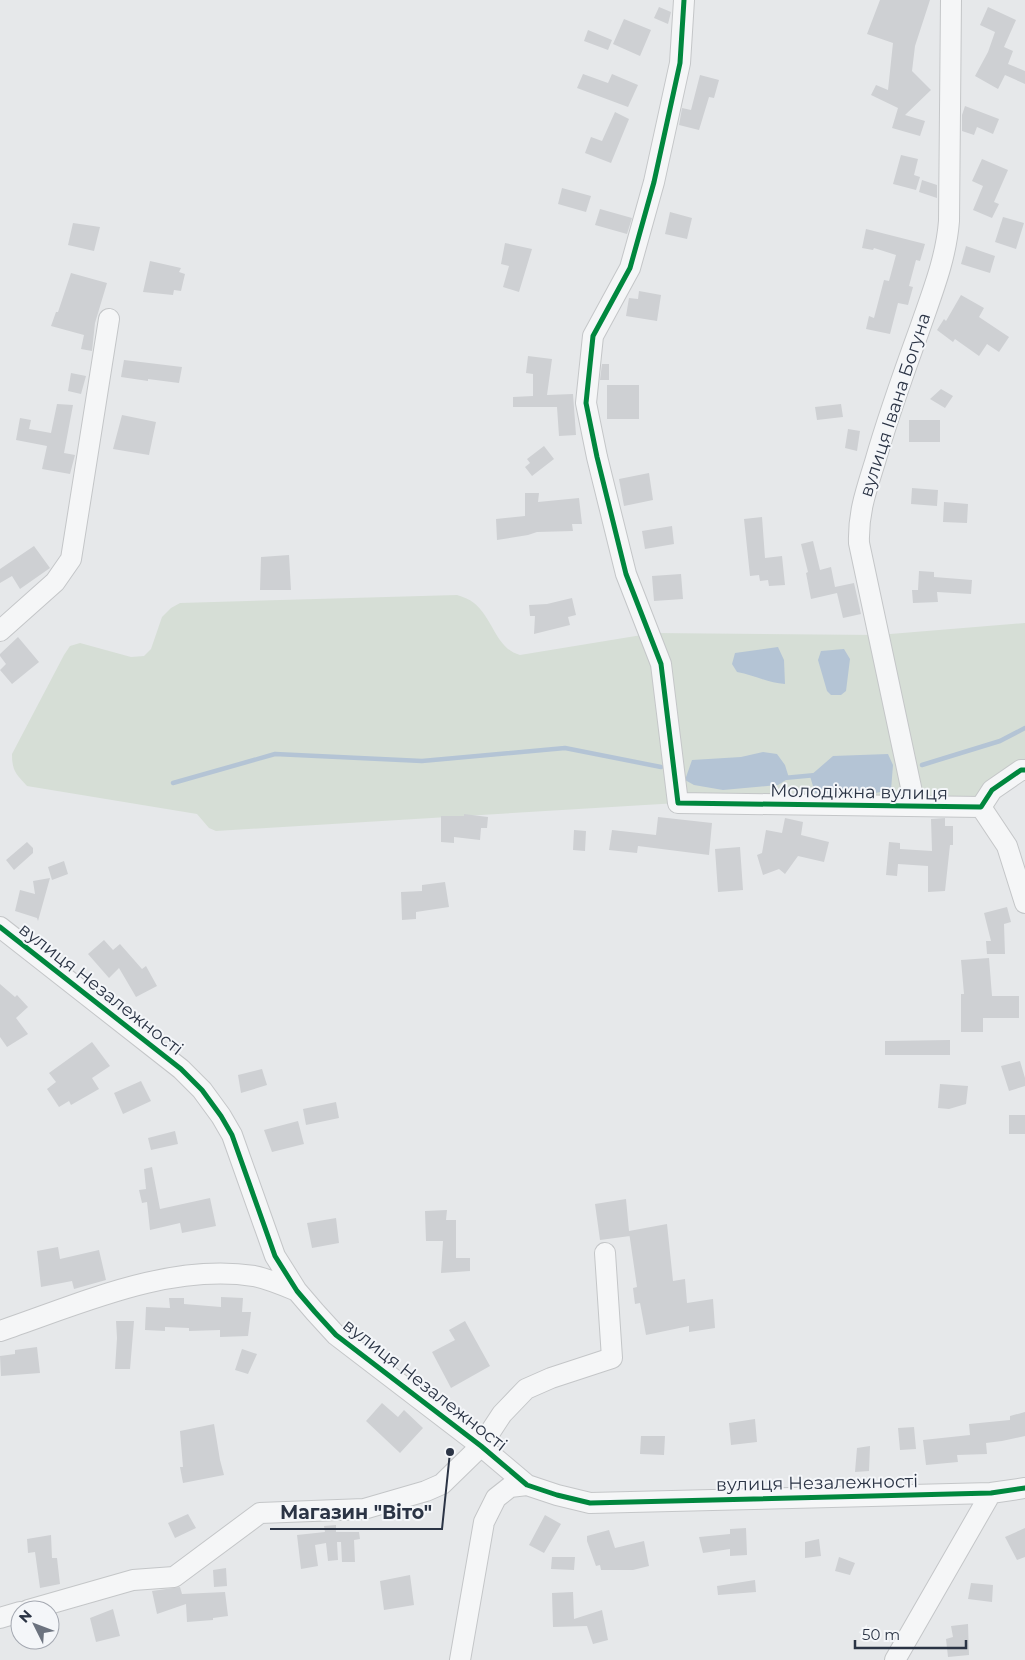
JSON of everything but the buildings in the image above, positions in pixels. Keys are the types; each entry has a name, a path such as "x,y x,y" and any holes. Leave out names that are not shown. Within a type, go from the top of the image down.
{"street":[{"name":"Молодіжна вулиця","path":"684,0 680,63 654,182 630,268 593,336 586,404 626,574 661,664 678,803 981,807"},
{"name":"вулиця Івана Богуна","path":"915,806 861,552 858,528 861,508 883,432 939,275 946,247 949,222 950,0"},
{"path":"0,631 55,582 71,559 109,319"},
{"path":"1025,770 1021,770 992,790 981,807 1007,846 1025,903"},
{"name":"вулиця Незалежності","path":"0,927 181,1069 202,1090 232,1136 275,1256 297,1291 336,1335 481,1446 527,1486 557,1496 590,1503 991,1493 1025,1488"},
{"path":"60,1601 133,1580 174,1577 260,1513 364,1509 426,1491 442,1484 481,1446 502,1414 526,1389 551,1378 612,1358 605,1253"},
{"path":"0,1331 140,1284 203,1274 253,1276 273,1280 297,1291"},
{"path":"460,1660 484,1522 496,1498 510,1487 527,1486"},
{"path":"895,1660 991,1493"}],"shaded area":[{"path":"457,595 474,603 486,617 505,646 512,652 520,655 654,633 878,635 1025,623 1025,770 981,807 678,803 216,831 209,828 197,814 27,786 17,775 14,768 12,754 70,646 80,643 131,657 144,656 151,649 162,617 171,608 180,603"}],"water":[{"path":"778,647 784,660 785,684 737,672 732,664 735,653"},
{"path":"844,649 850,659 846,691 841,695 831,695 827,691 818,660 821,651"},
{"path":"763,752 777,754 785,765 789,778 778,785 723,790 694,785 685,780 692,760 741,757"},
{"path":"888,754 893,765 891,790 870,794 815,793 810,776 833,756"}],"waterway":[{"path":"922,765 1000,741 1025,728"},
{"path":"173,783 275,754 422,761 565,748 661,767"},
{"path":"784,778 816,775"}],"cycle path":[{"path":"684,0 680,63 654,182 630,268 593,336 586,403 597,457 626,574 661,664 678,803 981,807 992,790 1021,770 1025,770"},
{"path":"0,927 181,1069 202,1090 232,1135 275,1256 297,1291 336,1335 481,1446 527,1485 590,1503 991,1493 1025,1488"}],"place":[{"name":"Магазин \"Віто\"","path":"450,1452"}]}
